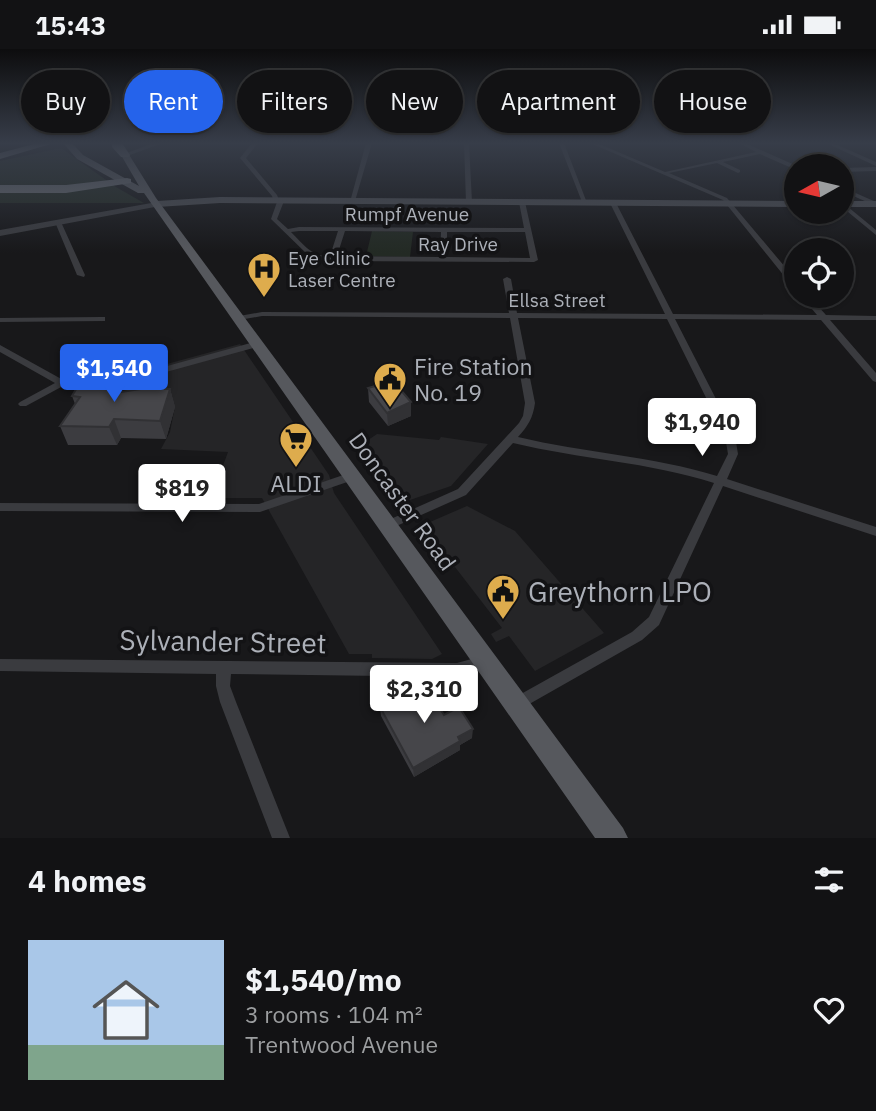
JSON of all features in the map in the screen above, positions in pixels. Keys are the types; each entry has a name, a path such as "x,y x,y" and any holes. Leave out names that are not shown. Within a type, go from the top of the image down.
{"highway":[{"path":"0,189 78,188 127,180"}],"main road":[{"name":"Doncaster Road","path":"133,180 154,200 613,838"},
{"path":"154,200 784,204"},
{"path":"854,204 876,204"}],"street":[{"path":"262,180 279,201 274,218 286,231"},
{"path":"352,201 358,180"},
{"path":"468,180 469,202"},
{"path":"576,180 585,202"},
{"path":"682,180 729,203 784,270"},
{"path":"854,194 876,204"},
{"path":"0,233 154,200"},
{"name":"Ray Drive","path":"286,231 313,256 332,259 534,260 522,202"},
{"path":"517,704 636,636 654,621 732,459 732,443 613,202"},
{"path":"854,214 876,233"},
{"path":"58,222 81,275"},
{"path":"332,259 342,229"},
{"path":"443,259 444,229"},
{"name":"Rumpf Avenue","path":"286,231 528,230"},
{"path":"388,525 462,492 512,439 530,411 507,279"},
{"path":"815,308 876,379"},
{"name":"Ellsa Street","path":"239,318 262,314 876,318"},
{"path":"0,320 102,319"},
{"path":"0,348 62,383 80,387 106,386 258,344"},
{"path":"23,404 62,383"},
{"path":"512,439 550,448 666,465 876,532"},
{"path":"0,507 264,508 352,475"},
{"name":"Sylvander Street","path":"0,665 457,670 486,661"},
{"path":"224,668 223,686 228,702 281,838"}],"shaded area":[{"path":"0,180 106,180 144,203 0,203"},
{"path":"372,231 413,232 410,257 366,256"},
{"path":"240,344 329,475 334,493 442,654 432,659 372,658 372,654 349,654 262,498 211,498 228,452 161,449 170,432 175,407 156,367"},
{"path":"377,434 439,440 441,437 488,444 451,486 407,501 355,449"},
{"path":"467,506 515,531 604,633 535,671 509,636 496,642 491,634 502,628 455,567 445,572 433,556 446,550 442,550 423,525"}],"building":[{"path":"114,374 114,393 147,388 170,389 160,421 114,419 109,427 60,426 80,397 72,396 81,381"},
{"path":"393,381 411,402 387,413 368,388"},
{"path":"424,684 444,715 459,707 473,729 458,737 460,741 413,768 380,707"}],"place":[{"name":"Eye Clinic Laser Centre","path":"264,299"},
{"name":"Fire Station No. 19","path":"390,409"},
{"name":"ALDI","path":"296,469"},
{"name":"Greythorn LPO","path":"503,621"}]}
